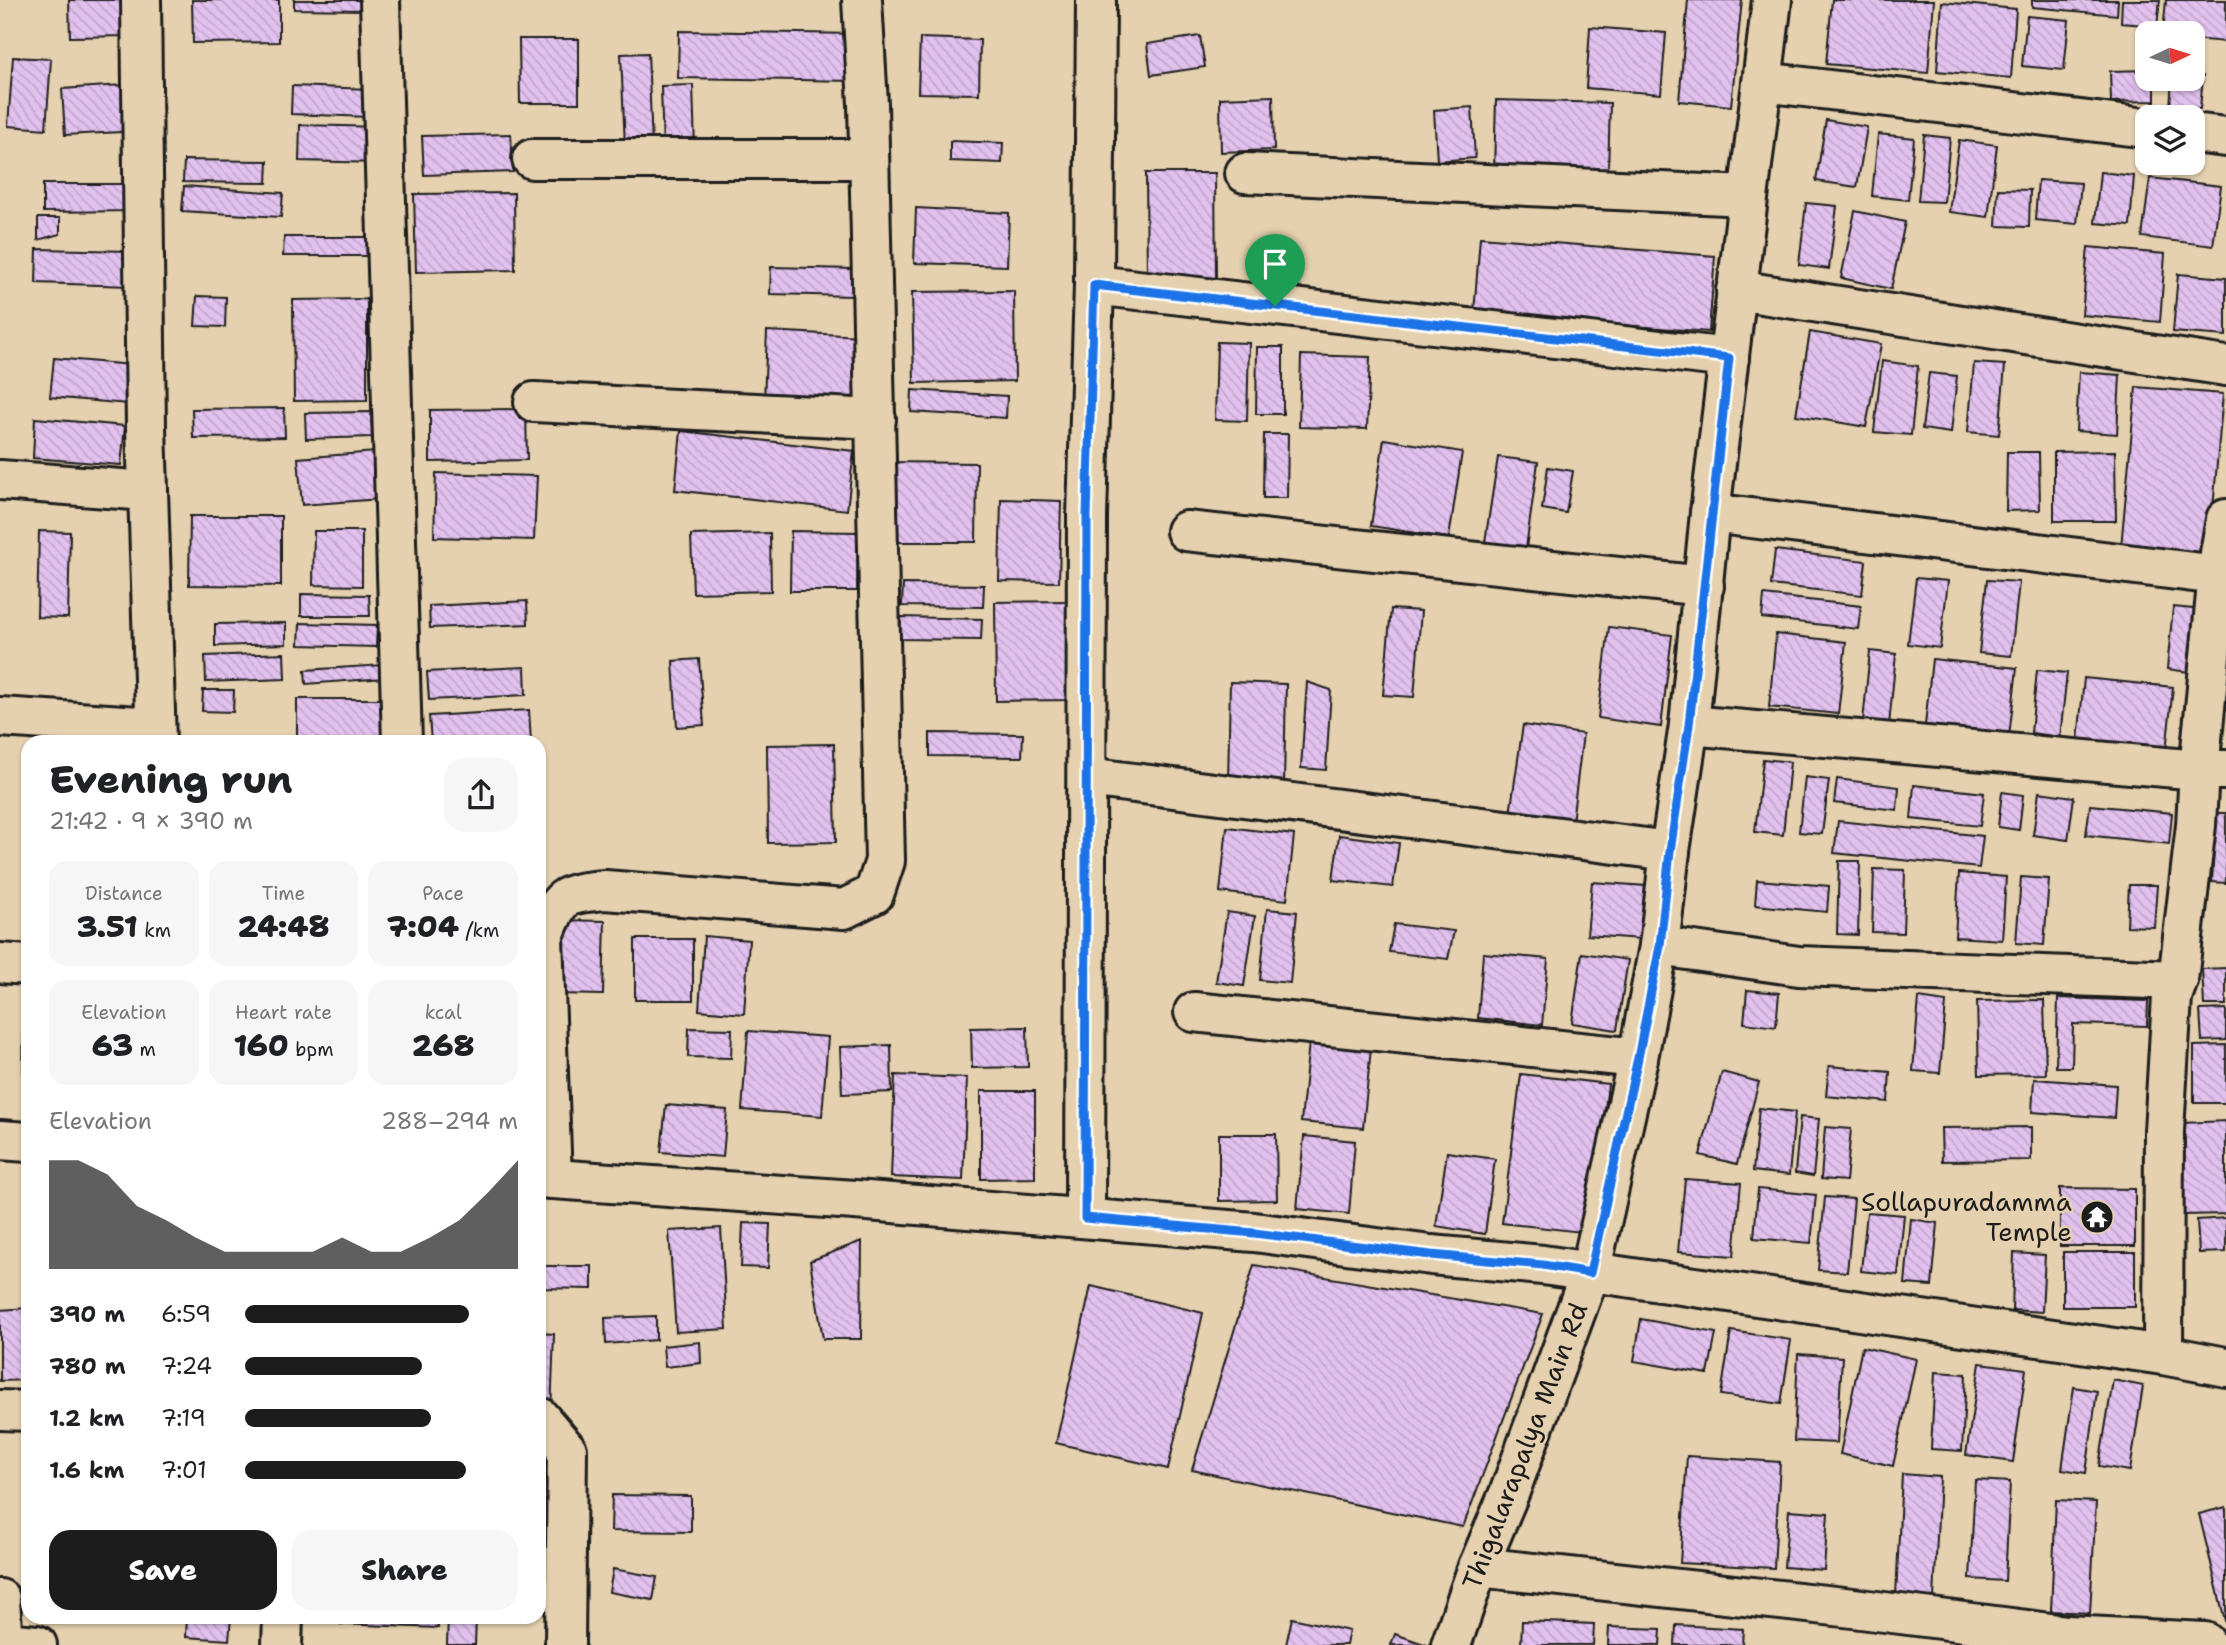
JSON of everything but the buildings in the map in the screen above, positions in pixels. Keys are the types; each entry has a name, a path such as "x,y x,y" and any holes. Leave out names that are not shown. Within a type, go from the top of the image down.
{"street":[{"path":"0,717 156,735 148,491 141,0"},
{"path":"380,0 402,735"},
{"path":"546,931 557,904 574,893 605,890 844,909 874,894 885,861 885,815 869,159 862,0"},
{"path":"1085,1218 1087,516 1094,285 1096,0"},
{"name":"Thigalarapalya Main Rd","path":"1451,1645 1590,1273 1660,946 1670,851 1689,725 1710,513 1772,0"},
{"path":"1763,82 2135,127"},
{"path":"2205,134 2226,137"},
{"path":"532,159 869,159"},
{"path":"1245,173 1748,196"},
{"path":"1094,285 1729,358"},
{"path":"1736,290 2226,366"},
{"path":"534,402 876,419"},
{"path":"0,480 148,491"},
{"path":"1710,513 2222,575"},
{"path":"2163,1355 2164,1131 2172,997 2178,980 2196,825 2212,770 2222,575 2220,553 2226,519"},
{"path":"1186,531 1704,586"},
{"path":"1689,725 2212,770"},
{"path":"1087,777 1670,851"},
{"path":"1660,946 1799,966 2178,980"},
{"path":"0,963 21,964"},
{"path":"1194,1012 1638,1058"},
{"path":"0,1140 21,1142"},
{"path":"546,1179 1085,1218 1254,1233 1431,1255 1543,1265 2163,1355 2226,1367"},
{"path":"0,1410 21,1410"},
{"path":"546,1425 567,1450 565,1645"},
{"path":"1478,1567 1853,1608 2067,1635 2205,1643"},
{"path":"0,1599 14,1644"},
{"path":"282,1645 283,1624"}],"place":[{"name":"Sollapuradamma Temple","path":"2097,1217"}],"route":[{"path":"1094,285 1275,306 1729,358 1689,725 1670,851 1660,946 1590,1273 1543,1265 1431,1255 1254,1233 1085,1218 1087,516 1094,285"}]}
